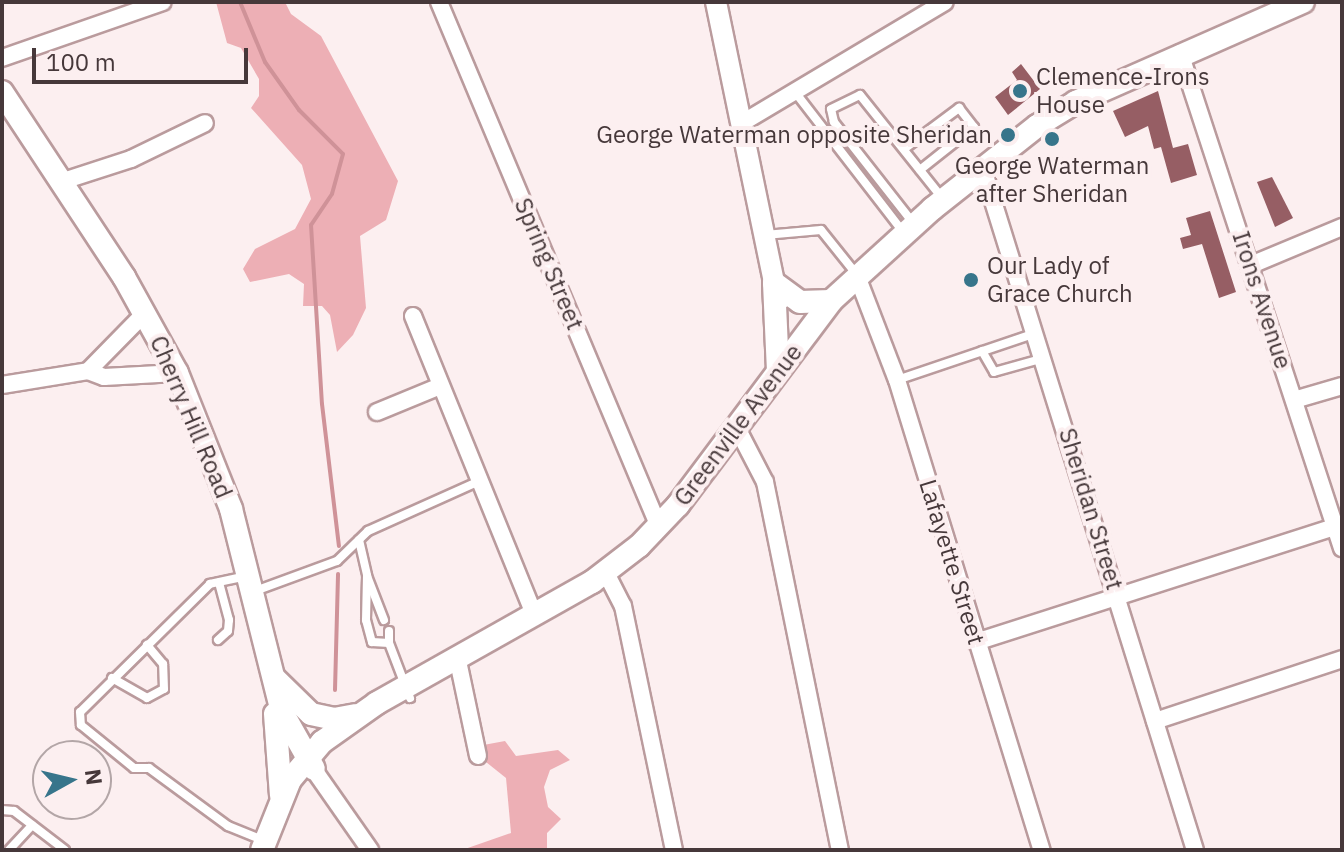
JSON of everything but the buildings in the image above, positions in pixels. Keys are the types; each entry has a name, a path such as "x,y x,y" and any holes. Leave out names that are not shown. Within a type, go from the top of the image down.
{"main road":[{"path":"811,328 831,301 909,228 1063,110 1180,53 1303,2"},
{"name":"Cherry Hill Road","path":"2,92 145,313 177,373 231,509 263,626 282,712 310,763"},
{"name":"Greenville Avenue","path":"267,847 310,763 407,693 606,573 659,527 811,328 779,292"},
{"path":"778,370 779,292 800,302 831,301"},
{"path":"263,626 282,765 280,800"},
{"path":"274,678 311,714 334,719 357,715"},
{"name":"Greenville Avenue","path":"267,847 280,800 310,763 357,715 407,693"}],"street":[{"path":"2,58 163,2"},
{"name":"Spring Street","path":"439,2 659,527"},
{"path":"716,2 764,235 779,292"},
{"path":"742,123 945,2"},
{"name":"Irons Avenue","path":"1180,53 1342,548"},
{"path":"60,182 131,159 205,123"},
{"name":"Sheridan Street","path":"983,169 1037,333 1195,850"},
{"path":"1251,265 1342,227"},
{"name":"Lafayette Street","path":"857,276 897,380 1042,850"},
{"path":"88,371 145,313"},
{"path":"413,316 477,482 535,616"},
{"path":"2,385 88,371 104,377 177,373"},
{"path":"377,412 440,386"},
{"path":"1294,400 1342,386"},
{"path":"737,428 765,482 840,850"},
{"path":"976,642 1335,527"},
{"path":"606,573 623,606 674,850"},
{"path":"1155,721 1342,659"},
{"path":"458,661 478,756"},
{"path":"310,763 370,850"}],"lane":[{"path":"795,92 909,228"},
{"path":"909,228 834,122 831,109 860,95 944,200"},
{"path":"904,149 959,108 974,127 920,170"},
{"path":"764,235 821,230 857,276"},
{"path":"897,380 1037,333"},
{"path":"982,351 994,372 1044,358"},
{"path":"267,847 228,826 149,768 134,768 81,725 80,712 210,584 252,583 337,561 368,531 477,482"},
{"path":"359,540 367,576 384,620"},
{"path":"367,576 366,620 372,642 389,643"},
{"path":"218,640 228,631 229,620 219,582"},
{"path":"389,631 389,643 407,693"},
{"path":"112,678 147,698 164,689 163,664 147,645"},
{"path":"2,810 14,811 65,850"},
{"path":"9,850 32,825"}],"shaded area":[{"path":"216,2 285,2 291,14 321,36 398,181 386,220 360,236 366,308 353,335 337,352 330,315 322,306 303,306 304,284 289,274 250,282 243,269 255,249 295,229 311,199 302,165 251,108 259,96 259,79 241,48 227,43"},
{"path":"505,741 516,756 558,750 570,760 550,770 544,787 548,807 561,819 547,833 547,850 462,850 511,833 506,778 481,758 478,746"}],"waterway":[{"path":"240,2 265,62 299,110 343,154 332,194 311,225 322,404 339,546"},
{"path":"335,690 338,574"}],"place":[{"name":"Clemence-Irons House","path":"1020,91"},
{"name":"George Waterman opposite Sheridan","path":"1008,135"},
{"name":"George Waterman after Sheridan","path":"1052,139"},
{"name":"Our Lady of Grace Church","path":"971,280"}]}
